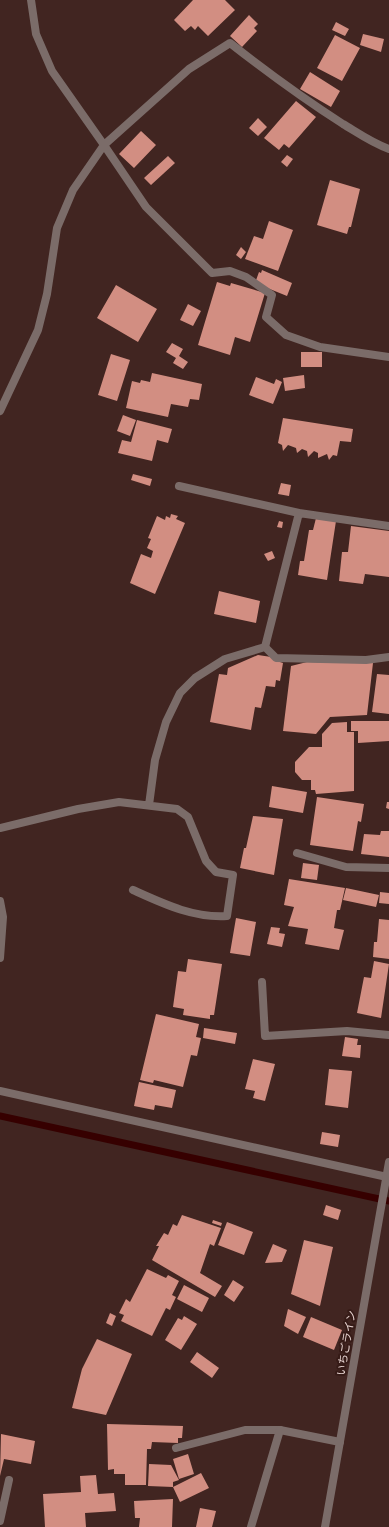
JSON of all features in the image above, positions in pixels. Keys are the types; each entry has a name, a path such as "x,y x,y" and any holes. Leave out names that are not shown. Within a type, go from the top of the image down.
{"street":[{"path":"32,0 36,34 52,71 146,207 212,273 230,271 246,277 272,295 266,317 286,335 320,347 389,357"},
{"path":"0,412 38,330 47,294 56,228 73,190 104,145 189,69 230,43 280,82 333,118 377,145 389,149"},
{"path":"179,486 299,513 389,526"},
{"path":"265,647 299,513"},
{"path":"265,647 276,658 366,660 389,656"},
{"path":"149,805 155,760 166,722 180,693 195,678 225,659 265,647"},
{"path":"0,828 78,809 119,802 177,809 188,817 206,861 216,872 233,875 227,916 213,916 180,910 133,890"},
{"path":"297,853 346,867 389,868"},
{"path":"0,901 3,917 0,958"},
{"path":"262,982 265,1036 347,1031 389,1035"},
{"path":"0,1091 387,1177"},
{"name":"いちごライン","path":"325,1527 389,1162"},
{"path":"176,1448 245,1430 280,1430 340,1442"},
{"path":"250,1527 280,1430"},
{"path":"0,1521 9,1480"}],"building":[{"path":"193,0 225,0 235,10 208,36 198,26 195,30 191,26 185,31 174,20"},
{"path":"249,15 258,24 254,28 257,31 242,47 230,36"},
{"path":"336,22 349,29 345,36 332,30"},
{"path":"363,34 384,39 381,52 360,45"},
{"path":"335,35 360,48 342,81 317,68"},
{"path":"310,72 340,91 331,107 300,89"},
{"path":"296,101 316,117 289,148 284,144 279,150 264,138"},
{"path":"258,118 267,127 258,136 249,128"},
{"path":"141,131 156,145 134,168 119,154"},
{"path":"287,155 293,159 287,167 281,162"},
{"path":"168,156 175,163 151,185 144,178"},
{"path":"330,180 360,189 351,227 349,227 347,234 317,225"},
{"path":"269,221 293,230 278,271 245,259 254,236 263,239"},
{"path":"241,247 246,252 241,259 236,255"},
{"path":"262,270 292,283 287,296 255,283 259,272 261,273"},
{"path":"217,282 230,286 231,283 265,293 250,342 235,337 230,355 198,345"},
{"path":"116,285 157,309 138,342 97,318"},
{"path":"188,304 201,311 193,326 180,320"},
{"path":"172,343 183,349 179,356 188,362 183,369 173,363 176,358 166,352"},
{"path":"301,352 322,352 322,367 301,367"},
{"path":"111,354 130,360 117,401 98,395"},
{"path":"152,373 202,384 199,400 190,399 188,407 171,404 168,417 126,408 132,381 140,383 141,380 150,382"},
{"path":"304,375 305,388 285,391 283,378"},
{"path":"256,377 274,384 276,379 282,382 273,404 249,395"},
{"path":"123,415 136,420 130,436 117,431"},
{"path":"283,418 353,429 351,442 340,441 337,456 333,455 329,460 327,454 318,458 318,453 314,451 308,457 307,451 302,449 297,453 296,448 288,445 283,451 282,445 278,443"},
{"path":"137,420 172,429 168,443 157,440 152,461 118,453 122,440 131,442"},
{"path":"133,474 152,479 150,486 131,480"},
{"path":"281,483 291,485 289,496 278,494"},
{"path":"171,514 178,516 176,519 185,523 155,594 130,583 141,554 151,558 153,551 147,548 151,539 148,538 157,516 165,520 166,516 170,518"},
{"path":"316,518 336,521 327,580 298,575 300,561 304,561 309,530 313,530"},
{"path":"279,521 283,522 282,528 277,527"},
{"path":"351,526 389,531 389,577 365,574 363,584 339,581 342,552 348,552"},
{"path":"272,551 275,558 268,561 264,554"},
{"path":"219,591 260,601 256,623 214,614"},
{"path":"258,655 278,658 277,661 283,663 280,681 276,680 275,687 266,686 261,708 255,707 251,730 210,722 219,674 227,675 228,668"},
{"path":"307,662 373,663 367,715 330,717 316,734 283,731 291,666"},
{"path":"377,674 389,675 389,714 372,712"},
{"path":"351,721 389,721 389,741 358,743 358,731 351,731"},
{"path":"347,722 347,732 354,732 354,791 316,794 315,790 311,790 311,780 302,780 295,772 295,762 309,747 322,747 322,734 332,723"},
{"path":"272,786 307,792 303,813 269,807"},
{"path":"317,797 364,804 361,822 358,821 353,851 310,845"},
{"path":"387,802 389,802 389,809 386,808"},
{"path":"253,816 283,819 274,875 240,868"},
{"path":"381,831 389,831 389,857 361,854 364,834 380,835"},
{"path":"303,863 319,865 317,880 301,878"},
{"path":"289,879 345,888 340,910 337,910 334,928 344,930 339,950 305,944 308,929 288,926 294,907 284,905"},
{"path":"346,888 379,895 376,907 343,900"},
{"path":"380,892 389,893 389,904 379,903"},
{"path":"236,918 256,922 250,956 230,953"},
{"path":"379,919 389,920 389,959 373,957 374,942 377,942"},
{"path":"271,927 280,928 279,933 285,934 282,947 267,944"},
{"path":"188,959 222,964 214,1015 210,1015 210,1019 183,1015 184,1009 173,1007 178,971 186,972"},
{"path":"374,961 389,964 381,1018 357,1013 364,977 371,978"},
{"path":"156,1014 199,1024 196,1037 201,1038 197,1056 191,1055 183,1087 154,1080 153,1083 140,1080"},
{"path":"204,1028 237,1033 235,1044 203,1038"},
{"path":"345,1037 358,1039 357,1045 361,1045 360,1058 342,1056"},
{"path":"253,1059 275,1064 265,1101 253,1098 255,1091 245,1089"},
{"path":"329,1069 352,1071 348,1108 325,1105"},
{"path":"139,1082 176,1090 172,1108 155,1105 154,1110 134,1106"},
{"path":"322,1132 340,1135 338,1147 320,1144"},
{"path":"326,1205 341,1210 338,1220 323,1215"},
{"path":"182,1215 221,1228 214,1246 210,1244 200,1273 222,1286 215,1297 152,1260 159,1246 156,1246 164,1233 168,1235 173,1224 177,1226"},
{"path":"213,1220 222,1223 221,1226 212,1223"},
{"path":"227,1222 253,1232 244,1255 218,1245"},
{"path":"304,1240 333,1247 320,1306 291,1294"},
{"path":"273,1244 287,1250 282,1262 265,1263"},
{"path":"147,1269 166,1278 168,1275 179,1281 172,1295 176,1297 170,1310 166,1308 152,1336 121,1321 124,1315 119,1313 126,1299 130,1302"},
{"path":"233,1280 244,1287 234,1302 224,1295"},
{"path":"184,1285 209,1298 202,1312 177,1299"},
{"path":"288,1309 306,1317 298,1334 284,1326"},
{"path":"110,1313 116,1316 112,1326 106,1323"},
{"path":"184,1316 197,1324 181,1350 165,1340 178,1318 182,1320"},
{"path":"311,1317 342,1330 334,1350 303,1337"},
{"path":"97,1339 132,1354 106,1415 72,1408 82,1369"},
{"path":"197,1352 219,1368 212,1378 190,1362"},
{"path":"107,1424 183,1426 182,1438 178,1438 178,1443 152,1442 151,1449 147,1449 146,1485 125,1485 125,1474 114,1474 114,1469 108,1470"},
{"path":"1,1434 35,1441 31,1464 4,1459 0,1476"},
{"path":"188,1454 194,1474 179,1479 173,1459"},
{"path":"149,1464 171,1465 179,1480 173,1482 173,1487 148,1486"},
{"path":"201,1473 209,1488 180,1502 173,1487"},
{"path":"96,1475 98,1494 114,1493 116,1511 85,1513 86,1527 45,1527 43,1494 81,1492 80,1476"},
{"path":"173,1499 172,1527 139,1527 140,1518 135,1518 134,1501"},
{"path":"200,1508 216,1511 212,1527 196,1527"}],"waterway":[{"path":"0,1116 389,1201"}]}
